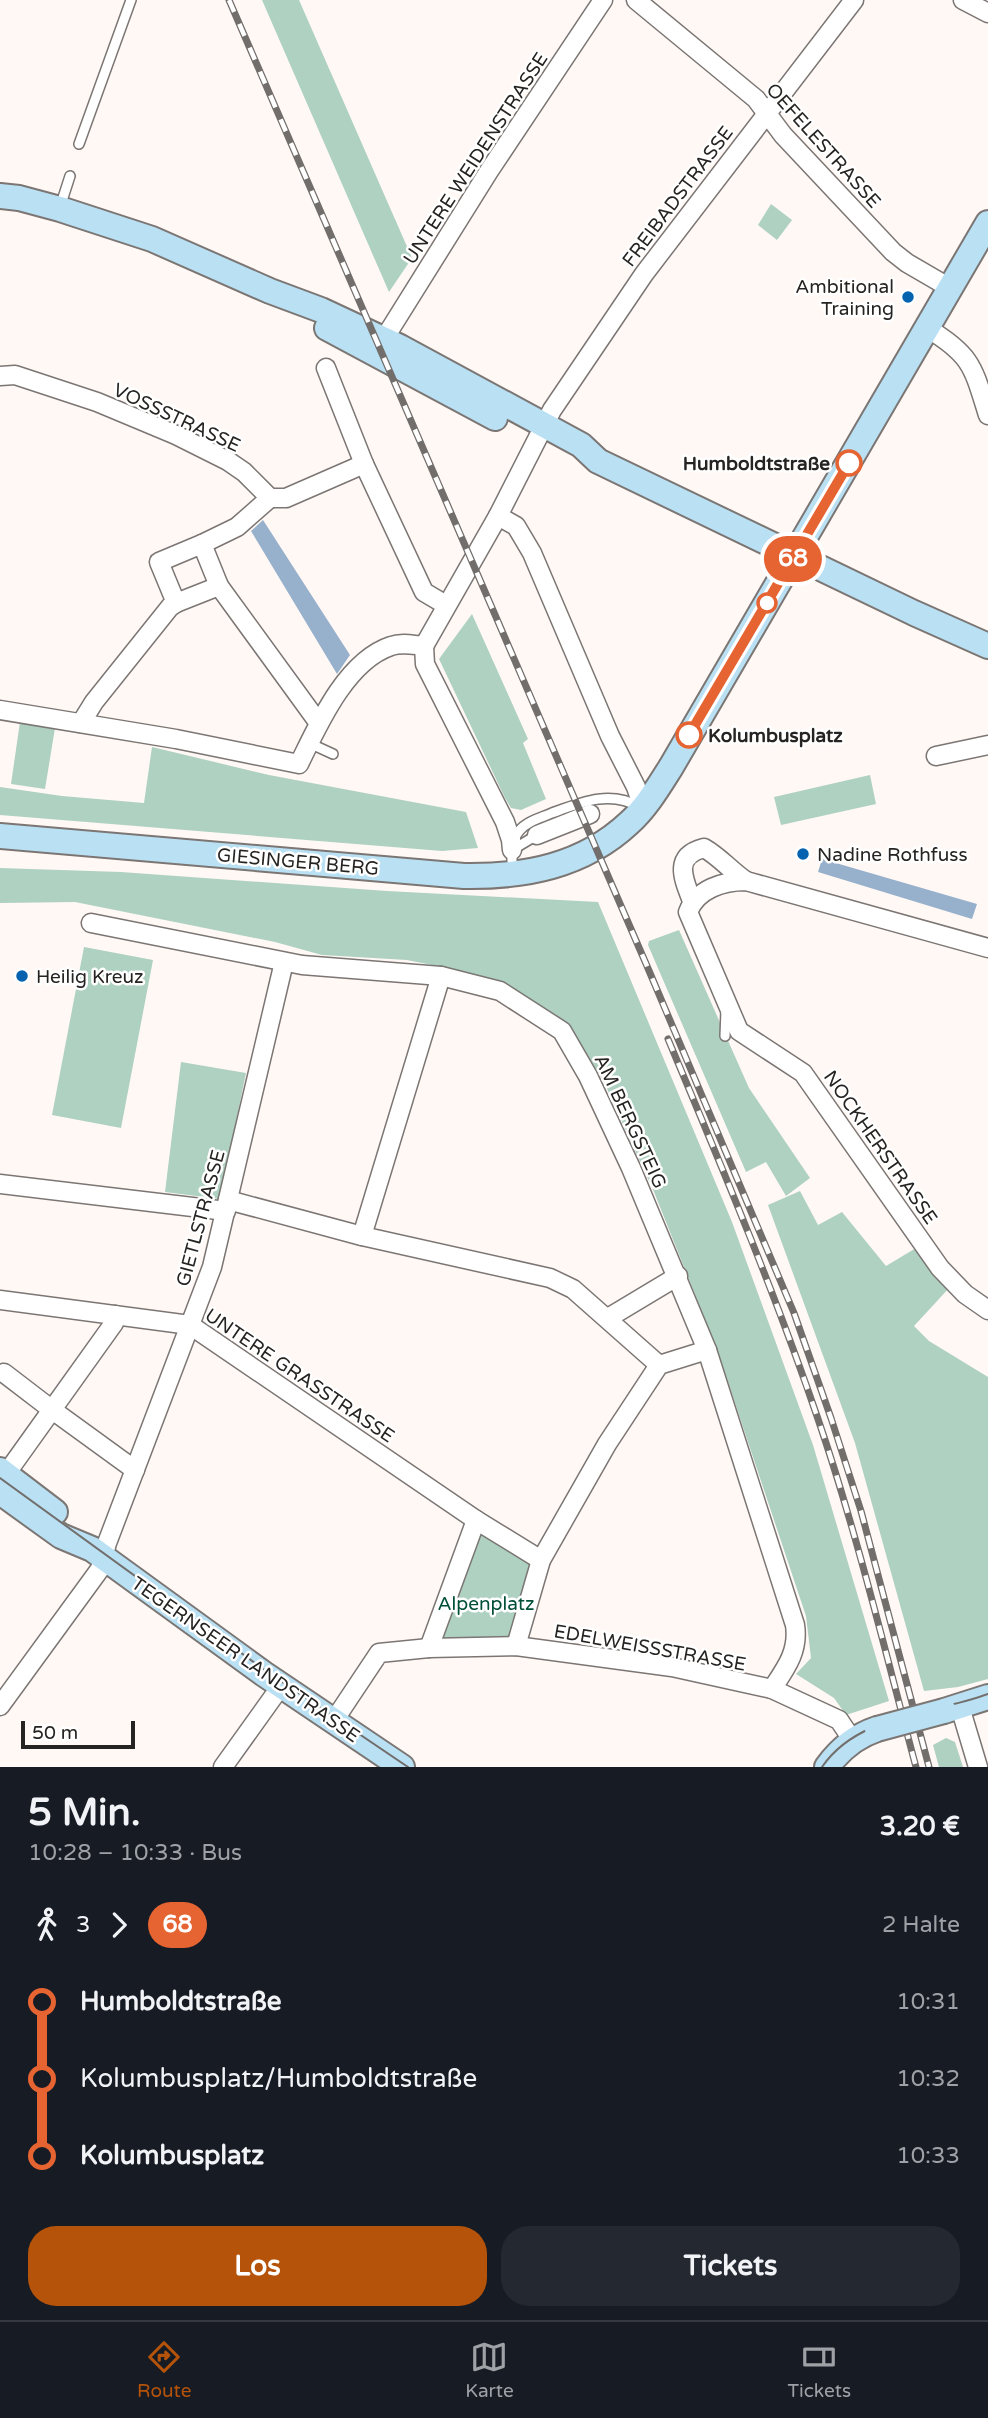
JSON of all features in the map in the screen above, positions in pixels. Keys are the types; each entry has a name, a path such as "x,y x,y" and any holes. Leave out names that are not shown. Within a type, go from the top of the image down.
{"main road":[{"path":"0,196 60,209 152,239 270,291 338,336 392,350 540,432 582,445 598,461 988,646"},
{"path":"643,808 671,767 988,223"},
{"name":"GIESINGER BERG","path":"0,836 464,876 513,875 564,864 592,850 630,823 643,808"},
{"name":"TEGERNSEER LANDSTRASSE","path":"2,1479 71,1523 97,1553 281,1686 402,1767"},
{"path":"827,1767 853,1741 877,1729 988,1697"}],"street":[{"name":"UNTERE WEIDENSTRASSE","path":"392,350 489,171 603,0"},
{"name":"OEFELESTRASSE","path":"636,0 756,99 783,135 893,252 950,288"},
{"name":"FREIBADSTRASSE","path":"424,646 498,516 540,432 644,274 854,0"},
{"path":"963,0 988,13"},
{"path":"927,328 949,342 974,369 988,415"},
{"path":"326,369 365,464 424,592 446,605"},
{"name":"VOSSSTRASSE","path":"0,376 15,375 74,394 176,435 228,461 244,472 270,498"},
{"path":"176,603 159,562 237,527 270,498 286,498 365,464"},
{"path":"498,516 516,526 532,553 643,808"},
{"path":"202,544 219,586 318,722"},
{"path":"81,723 102,691 170,607 219,586"},
{"path":"0,710 176,739 299,764 318,722 345,685 377,653 403,644 424,646 425,664 505,822 512,850"},
{"path":"936,756 988,745"},
{"path":"537,835 590,814"},
{"name":"NOCKHERSTRASSE","path":"746,881 729,870 718,856 704,848 691,851 683,862 683,873 692,901 688,912 739,1031 803,1073 940,1268 965,1294 988,1310"},
{"path":"692,901 729,881 746,881 988,948"},
{"name":"AM BERGSTEIG","path":"91,923 302,965 441,976 500,991 562,1031 599,1099 678,1276 707,1350 795,1625 795,1652 772,1689"},
{"name":"GIETLSTRASSE","path":"0,1706 100,1569 97,1553 135,1469 212,1267 284,962"},
{"path":"362,1236 441,976"},
{"path":"0,1184 227,1206 550,1279 573,1289 659,1365"},
{"path":"608,1318 678,1276"},
{"name":"UNTERE GRASSTRASSE","path":"0,1300 190,1325 476,1520"},
{"path":"2,1479 114,1323 115,1315"},
{"path":"516,1646 541,1560 607,1444 659,1365 707,1350"},
{"path":"4,1373 135,1469"},
{"path":"429,1648 476,1520 541,1560"},
{"name":"EDELWEISSSTRASSE","path":"333,1722 379,1653 429,1648 516,1646 672,1667 772,1689 839,1720 853,1741"},
{"path":"223,1767 281,1686"},
{"path":"952,1709 978,1767"}],"lane":[{"path":"79,144 131,0"},
{"path":"60,209 70,176"},
{"path":"309,743 333,754"},
{"path":"513,875 512,850 516,834 530,822 594,798 627,800 643,808"},
{"path":"590,814 615,798"},
{"path":"512,850 537,835"},
{"path":"725,1036 726,1002"}],"green space":[{"path":"262,0 299,0 412,258 389,292"},
{"path":"771,204 792,220 777,240 758,225"},
{"path":"472,614 528,739 523,743 546,799 521,810 511,808 505,798 439,659"},
{"path":"20,722 55,728 45,789 11,784"},
{"path":"152,747 269,775 466,812 478,848 442,851 0,815 0,787 144,803"},
{"path":"870,775 876,804 781,825 774,797"},
{"path":"0,868 121,872 387,891 598,902 732,1222 813,1445 889,1701 846,1715 834,1698 796,1674 811,1658 806,1616 718,1352 654,1192 604,1082 572,1030 531,999 467,972 407,960 322,955 275,942 75,902 0,903"},
{"path":"679,930 749,1088 810,1178 786,1196 766,1162 746,1172 648,945 649,941"},
{"path":"84,947 153,960 121,1128 52,1115"},
{"path":"181,1062 246,1073 220,1199 165,1192"},
{"path":"800,1191 818,1225 842,1212 886,1266 916,1248 950,1287 914,1326 929,1341 988,1377 988,1679 958,1687 924,1691 855,1443 768,1205"},
{"name":"Alpenplatz","path":"476,1527 537,1562 512,1644 434,1640"},
{"path":"946,1738 955,1742 963,1767 939,1767 933,1745"}],"water":[{"path":"263,520 350,655 337,674 251,531"},
{"path":"822,859 977,904 972,919 818,872"}],"tram line":[{"path":"0,1478 266,1671 408,1767"},
{"path":"822,1767 837,1750 855,1736 876,1726 988,1694"}],"railway":[{"path":"229,0 647,966 794,1313 861,1511 929,1767"},
{"path":"668,1039 765,1275 818,1419 858,1549 916,1767"}],"bus line":[{"name":"68","path":"689,735 849,463"}],"place":[{"name":"Ambitional Training","path":"908,297"},
{"name":"Humboldtstraße","path":"849,463"},
{"name":"Kolumbusplatz","path":"689,735"},
{"name":"Nadine Rothfuss","path":"803,854"},
{"name":"Heilig Kreuz","path":"22,976"}]}
